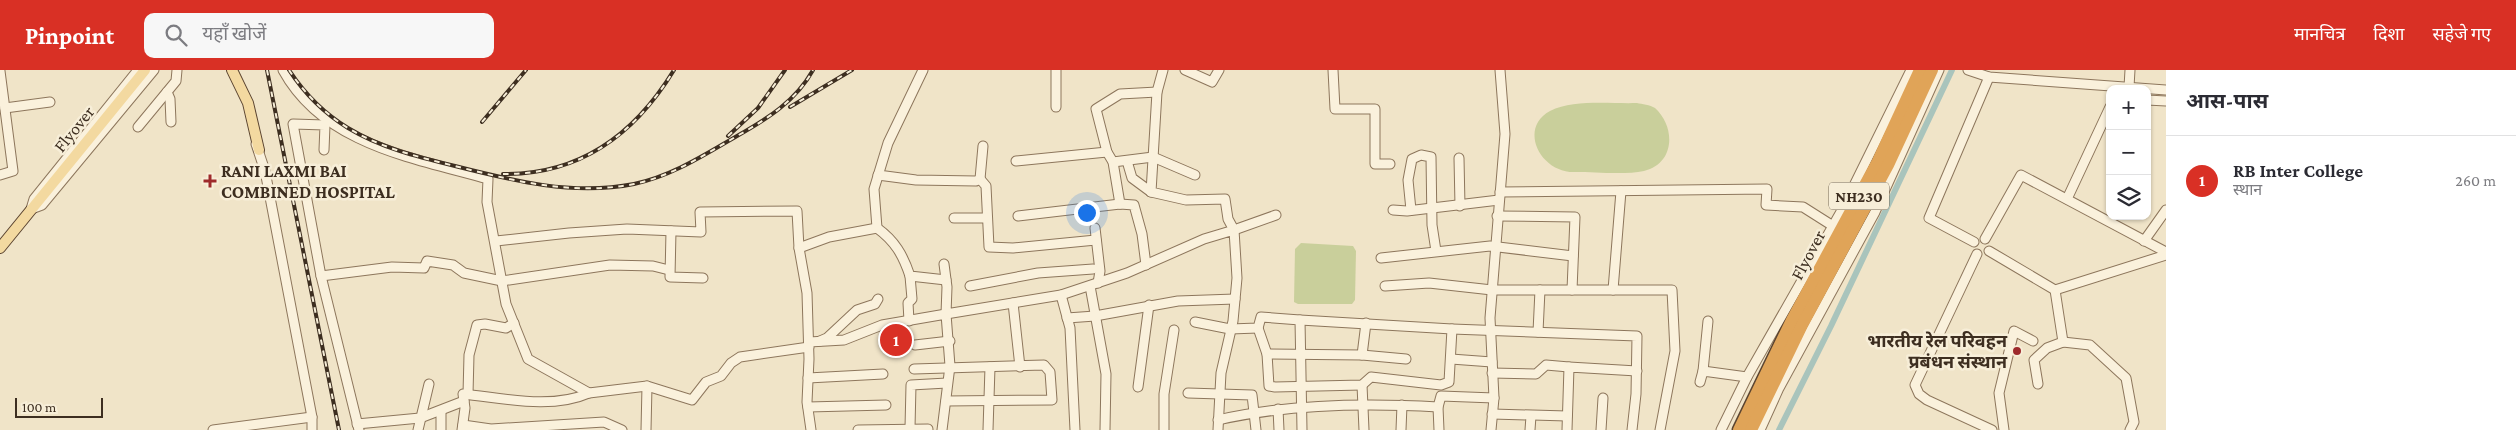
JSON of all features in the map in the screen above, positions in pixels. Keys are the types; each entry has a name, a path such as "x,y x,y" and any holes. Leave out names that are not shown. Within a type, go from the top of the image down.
{"highway":[{"name":"Flyover","path":"1751,430 1797,323 1878,161 1920,70"},
{"name":"NH230","path":"1900,146 1932,70"},
{"name":"Flyover","path":"1739,430 1797,323 1900,146"}],"main road":[{"name":"Flyover","path":"0,248 145,70"},
{"path":"232,70 248,103 258,145"}],"street":[{"path":"138,70 34,199 34,206 42,205 154,70"},
{"path":"138,127 176,81 177,70"},
{"path":"227,70 243,102 258,145 266,176 312,417 312,430"},
{"path":"283,70 304,98 337,128 370,145 488,179 487,202 496,242 506,304 528,359 589,393"},
{"path":"877,228 874,189 878,175 888,143 923,70"},
{"path":"1056,70 1056,107"},
{"path":"1151,192 1157,92 1163,70"},
{"path":"1185,70 1212,82 1218,70"},
{"path":"1333,70 1335,109 1375,109 1375,164 1390,164"},
{"path":"1491,430 1494,398 1491,329 1492,290 1505,134 1500,70"},
{"path":"1721,430 1747,377 1833,226 1911,70"},
{"path":"1760,430 1779,388 1875,212 1900,146 1939,70"},
{"path":"1968,70 1989,77 2002,74 2109,85"},
{"path":"2129,85 2130,70"},
{"path":"0,71 3,106 13,171 0,175"},
{"path":"1974,242 1928,218 1989,77"},
{"path":"2151,89 2166,90"},
{"path":"167,92 170,99 171,122"},
{"path":"1120,204 1113,162 1106,152 1096,109 1120,94 1157,92"},
{"path":"2151,100 2166,101"},
{"path":"3,106 50,102"},
{"path":"2067,199 2106,116"},
{"path":"324,150 325,125 293,124 321,276 358,427 420,418 466,398 526,402 575,399 589,393 647,386 692,400 706,382 720,376 730,363 740,357 820,342 844,340 882,325 1062,295 1146,265 1204,239 1276,215"},
{"path":"983,146 980,179 986,186 986,218 989,247 1013,248 1096,240"},
{"path":"1016,161 1106,152"},
{"path":"1411,210 1408,180 1412,159 1421,155 1431,157 1432,225 1436,251"},
{"path":"1113,162 1153,157 1195,175"},
{"path":"1459,158 1460,206"},
{"path":"1127,161 1132,178 1151,192 1186,200 1225,199 1228,219 1234,230 1237,278 1230,329 1221,373 1218,430"},
{"path":"878,175 916,180 980,179"},
{"path":"1985,239 2021,175 2166,254"},
{"path":"1393,210 1460,206 1499,196 1621,191 1767,189 1766,205 1803,207 1833,226"},
{"path":"1612,290 1621,191"},
{"path":"1018,216 1120,204 1136,207 1146,265"},
{"path":"2144,241 2166,210"},
{"path":"496,242 569,233 627,229 701,232 700,212 797,211 799,248 807,293 809,345 808,407 811,430"},
{"path":"1497,216 1575,217 1572,290"},
{"path":"954,218 986,218"},
{"path":"799,248 829,237 877,228 892,239 904,260 910,276 912,299 904,304 909,320"},
{"path":"1095,228 1100,271 1094,284 1095,316 1106,374 1105,430"},
{"path":"671,231 670,277 703,278"},
{"path":"1978,254 1972,246 1977,239 1985,239"},
{"path":"1985,239 1990,246 1989,251"},
{"path":"1381,258 1490,246 1573,256"},
{"path":"1978,254 1982,255 1989,251"},
{"path":"1989,251 2055,290 2166,254"},
{"path":"1978,254 1916,385 1919,394 1927,400 1992,430"},
{"path":"321,276 392,267 424,268 427,261 453,265 464,273 502,281 610,265 653,266 669,270"},
{"path":"943,430 950,366 944,264"},
{"path":"970,286 1038,273 1093,269"},
{"path":"910,276 946,280"},
{"path":"1385,286 1428,283 1492,290 1672,290 1674,350 1660,430"},
{"path":"1538,332 1540,290"},
{"path":"2055,290 2063,342"},
{"path":"1062,295 1067,318 1075,430"},
{"path":"820,342 827,338 857,310 875,304 878,299"},
{"path":"1067,318 1095,316 1178,301 1235,299"},
{"path":"1013,303 1020,367"},
{"path":"1138,387 1149,305"},
{"path":"1452,329 1449,382 1441,385 1372,377 1362,385 1269,386 1267,354 1258,328 1261,318 1452,329 1637,336 1637,371 1632,430"},
{"path":"1300,320 1302,430"},
{"path":"1700,382 1703,371 1708,321"},
{"path":"1195,322 1230,329 1258,328"},
{"path":"514,323 506,328 486,324 477,325 468,355 463,428 539,428 604,422 622,430"},
{"path":"1362,355 1366,323"},
{"path":"1164,430 1164,394 1174,330"},
{"path":"2004,430 1999,393 2014,331 2033,340"},
{"path":"915,344 950,341"},
{"path":"2038,384 2034,360 2047,348 2063,342 2090,345 2126,378 2134,422 2130,430"},
{"path":"1267,354 1362,355 1406,359"},
{"path":"1451,359 1492,362"},
{"path":"914,368 1044,365 1050,372 1052,400 946,400"},
{"path":"1492,373 1536,374 1546,365 1637,371"},
{"path":"988,430 990,367"},
{"path":"1567,430 1569,367"},
{"path":"1703,371 1747,377"},
{"path":"808,378 883,374"},
{"path":"910,428 911,385 947,383"},
{"path":"418,430 429,384"},
{"path":"1362,385 1364,430"},
{"path":"646,430 647,386"},
{"path":"1188,393 1252,395 1256,430"},
{"path":"1438,430 1440,396 1494,398"},
{"path":"1601,430 1603,398"},
{"path":"808,407 886,405"},
{"path":"1218,420 1255,411 1278,409 1402,405 1438,407"},
{"path":"1401,430 1402,405"},
{"path":"1278,409 1279,430"},
{"path":"441,410 441,430"},
{"path":"1492,414 1567,416"},
{"path":"1530,430 1531,416"},
{"path":"213,430 260,426 312,417"},
{"path":"858,430 928,429"}],"green space":[{"path":"1581,103 1637,103 1655,108 1662,116 1669,134 1667,153 1662,161 1654,167 1644,171 1628,173 1575,172 1563,170 1552,165 1543,158 1537,148 1535,128 1540,119 1550,111"},
{"path":"1301,243 1353,246 1356,251 1355,300 1352,304 1298,304 1294,302 1295,249"}],"waterway":[{"path":"1779,430 1831,326 1952,70"}],"railway":[{"path":"267,70 339,430"},
{"path":"289,70 308,95 323,110 348,128 373,141 400,151 477,172 566,188 611,187 634,184 675,170 770,116 798,91 813,70"},
{"path":"482,122 526,70"},
{"path":"503,174 531,172 557,167 581,158 603,146 642,113 659,93 674,70"},
{"path":"728,136 758,108 785,70"},
{"path":"790,107 852,70"}],"place":[{"name":"RANI LAXMI BAI COMBINED HOSPITAL","path":"210,181"},
{"name":"RB Inter College","path":"896,340"},
{"name":"भारतीय रेल परिवहन प्रबंधन संस्थान","path":"2017,351"}]}
